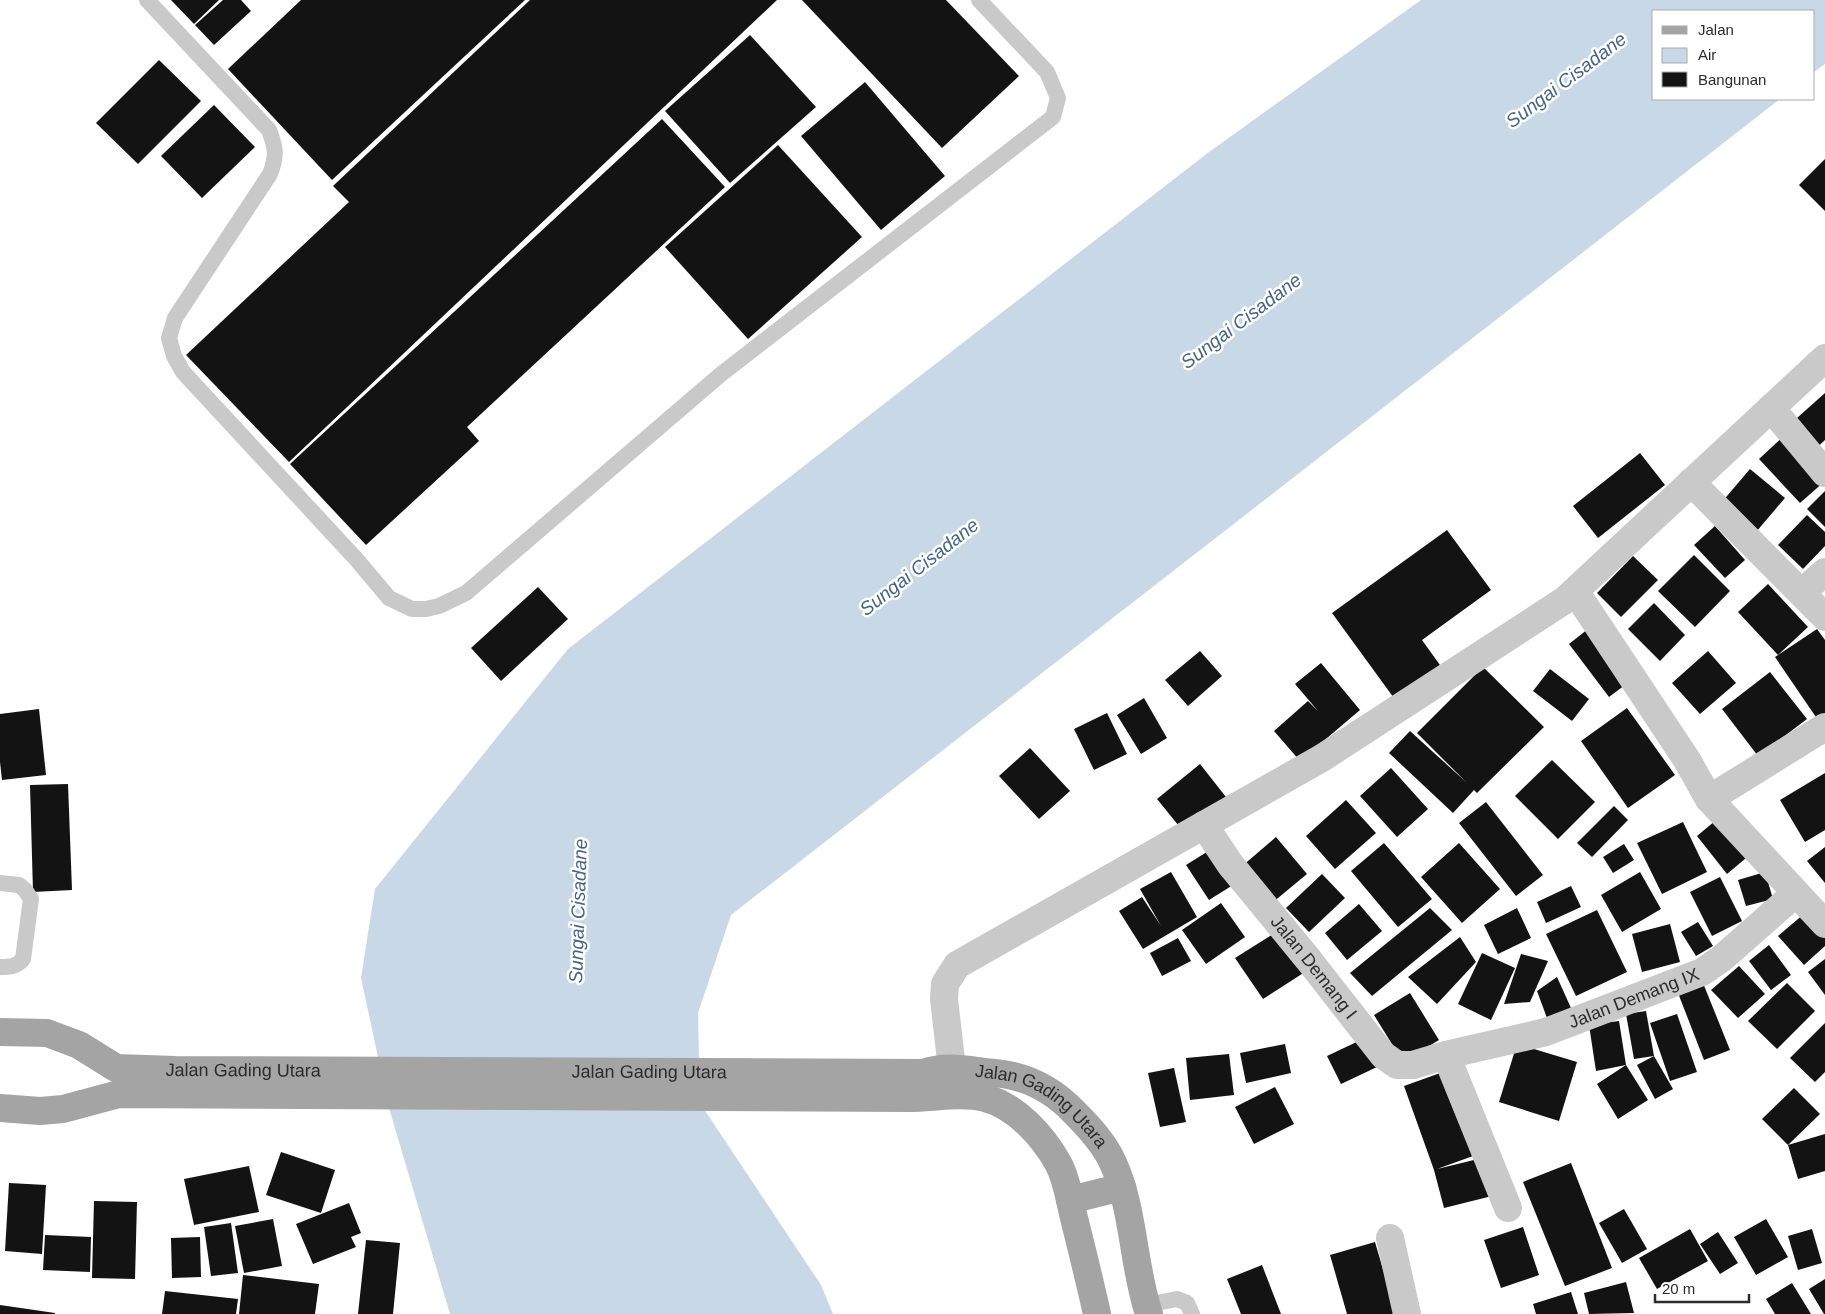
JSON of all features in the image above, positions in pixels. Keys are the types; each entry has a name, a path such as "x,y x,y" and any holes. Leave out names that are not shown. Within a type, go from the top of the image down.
{"main road":[{"name":"Jalan Gading Utara","path":"0,1032 47,1033 79,1046 116,1068 177,1083 909,1098 961,1096 985,1098 1001,1105 1018,1116 1059,1164 1070,1200 1097,1314"},
{"name":"Jalan Gading Utara","path":"0,1108 40,1111 63,1109 119,1094 177,1083 924,1073 941,1068 1008,1074 1044,1087 1066,1104 1092,1130 1113,1162 1122,1186 1148,1310"},
{"path":"1070,1200 1122,1186"}],"street":[{"path":"952,1069 944,999 945,984 957,965 1322,758 1565,600 1825,358"},
{"path":"1771,408 1825,474"},
{"path":"1691,482 1825,617"},
{"path":"1802,592 1825,572"},
{"path":"1575,591 1682,752 1709,798 1825,924"},
{"path":"1709,798 1825,727"},
{"name":"Jalan Demang I","path":"1204,825 1230,864 1383,1055 1397,1066 1404,1066 1446,1055"},
{"name":"Jalan Demang IX","path":"1446,1055 1546,1032 1702,972 1721,959 1796,893"},
{"path":"1446,1055 1508,1208"},
{"path":"1390,1238 1407,1314"}],"lane":[{"path":"147,0 269,130 275,154 275,162 270,174 175,318 170,338 174,356 183,372 357,560 389,598 412,609 426,609 439,606 466,593 720,375 1053,117 1058,98 1047,72 979,0"},
{"path":"0,884 19,885 26,890 31,898 23,959 11,967 0,967"},
{"path":"1148,1310 1177,1299 1187,1304 1192,1314"}],"water":[{"name":"Sungai Cisadane","path":"1421,0 1825,0 1825,64 1815,71 1815,10 1652,10 1652,100 1779,100 731,915 698,1013 700,1103 821,1285 833,1314 450,1314 389,1108 361,978 375,889 568,649 1209,152"}],"building":[{"path":"171,0 219,0 194,24"},
{"path":"223,0 241,0 251,11 214,45 195,25"},
{"path":"301,0 525,0 332,180 228,69"},
{"path":"530,0 777,0 289,462 186,355 349,202 333,186"},
{"path":"802,0 946,0 1019,76 942,148"},
{"path":"750,35 816,107 730,183 665,111"},
{"path":"159,60 201,101 138,164 96,123"},
{"path":"865,82 945,176 881,230 801,136"},
{"path":"214,105 255,147 202,198 161,156"},
{"path":"662,119 725,187 467,427 479,441 366,545 290,464"},
{"path":"778,145 862,237 748,339 665,247"},
{"path":"1825,159 1825,211 1799,185"},
{"path":"1825,393 1825,440 1812,452 1788,426"},
{"path":"1785,435 1825,481 1800,503 1759,459"},
{"path":"1640,453 1665,485 1598,538 1573,506"},
{"path":"1750,469 1785,498 1756,532 1721,503"},
{"path":"1825,491 1825,527 1807,509"},
{"path":"1807,515 1825,532 1825,546 1803,569 1778,545"},
{"path":"1715,526 1745,560 1725,578 1694,545"},
{"path":"1447,530 1491,590 1422,640 1445,672 1399,705 1332,613"},
{"path":"1694,555 1730,591 1695,627 1658,591"},
{"path":"1633,556 1658,580 1621,617 1597,593"},
{"path":"1768,584 1808,627 1778,655 1738,612"},
{"path":"538,587 568,619 501,681 471,648"},
{"path":"1654,603 1685,635 1660,661 1628,629"},
{"path":"1588,629 1629,682 1609,697 1569,644"},
{"path":"1817,629 1825,640 1825,719 1820,723 1775,657"},
{"path":"1200,651 1222,676 1188,706 1165,680"},
{"path":"1708,651 1736,683 1700,714 1672,683"},
{"path":"1321,663 1360,710 1300,761 1274,731 1308,701 1318,711 1295,684"},
{"path":"1483,667 1544,727 1477,793 1474,790 1453,813 1389,753 1410,731 1466,782 1417,733"},
{"path":"1550,669 1589,699 1572,721 1533,691"},
{"path":"1770,672 1807,719 1758,756 1722,709"},
{"path":"1144,698 1167,738 1141,754 1117,715"},
{"path":"1627,708 1675,775 1628,808 1581,741"},
{"path":"39,709 46,775 2,780 0,714"},
{"path":"1107,713 1127,754 1094,770 1074,729"},
{"path":"1030,748 1070,791 1039,819 999,776"},
{"path":"1552,760 1595,802 1558,839 1515,796"},
{"path":"1200,764 1226,797 1183,831 1157,799"},
{"path":"1391,768 1428,809 1397,837 1360,796"},
{"path":"1825,773 1825,830 1805,842 1780,800"},
{"path":"68,784 72,890 33,892 30,785"},
{"path":"1346,800 1376,833 1335,869 1306,836"},
{"path":"1486,802 1543,875 1516,896 1459,823"},
{"path":"1614,806 1628,820 1592,857 1577,843"},
{"path":"1721,816 1752,853 1727,874 1697,836"},
{"path":"1683,822 1707,872 1662,894 1637,843"},
{"path":"1276,837 1307,874 1272,903 1241,867"},
{"path":"1384,843 1432,899 1398,927 1351,871"},
{"path":"1459,843 1500,889 1462,923 1421,877"},
{"path":"1624,844 1634,860 1613,873 1603,857"},
{"path":"1825,847 1825,883 1807,861"},
{"path":"1210,850 1233,885 1209,900 1186,865"},
{"path":"1171,872 1197,917 1143,949 1119,911 1142,897 1161,926 1140,889"},
{"path":"1640,872 1661,909 1622,932 1601,895"},
{"path":"1765,872 1773,899 1746,906 1738,880"},
{"path":"1322,874 1345,898 1309,932 1286,908"},
{"path":"1720,877 1742,921 1712,936 1690,892"},
{"path":"1571,886 1581,907 1546,923 1537,902"},
{"path":"1221,903 1245,937 1206,964 1182,930"},
{"path":"1359,904 1382,931 1347,960 1325,933"},
{"path":"1430,908 1452,930 1372,996 1350,973"},
{"path":"1517,908 1531,938 1498,954 1484,925"},
{"path":"1597,910 1627,972 1576,996 1546,934"},
{"path":"1805,913 1825,936 1825,946 1804,965 1778,936"},
{"path":"1698,922 1713,946 1696,956 1681,932"},
{"path":"1670,924 1680,962 1642,972 1632,934"},
{"path":"1278,931 1305,972 1263,999 1235,958"},
{"path":"1460,937 1476,962 1437,1004 1408,977"},
{"path":"1178,938 1191,961 1162,976 1150,953"},
{"path":"1769,945 1791,975 1771,990 1749,961"},
{"path":"1482,953 1515,968 1491,1020 1458,1004"},
{"path":"1521,954 1548,961 1530,1002 1504,1004"},
{"path":"1825,959 1825,995 1808,972"},
{"path":"1739,966 1765,994 1738,1018 1711,990"},
{"path":"1557,977 1571,1008 1547,1018 1537,991"},
{"path":"1703,983 1730,1050 1704,1060 1678,993"},
{"path":"1787,983 1815,1011 1777,1049 1748,1021"},
{"path":"1410,993 1439,1040 1403,1062 1374,1015"},
{"path":"1646,1011 1654,1056 1634,1059 1626,1014"},
{"path":"1677,1014 1697,1072 1670,1081 1650,1023"},
{"path":"1619,1021 1626,1065 1596,1071 1589,1025"},
{"path":"1825,1023 1825,1072 1815,1082 1790,1058"},
{"path":"1363,1039 1377,1067 1341,1084 1327,1056"},
{"path":"1285,1044 1291,1073 1246,1083 1240,1053"},
{"path":"1517,1044 1577,1062 1559,1121 1499,1102"},
{"path":"1229,1054 1234,1095 1190,1100 1186,1058"},
{"path":"1654,1056 1673,1089 1655,1099 1637,1065"},
{"path":"1626,1065 1648,1100 1618,1119 1597,1084"},
{"path":"1174,1068 1186,1122 1160,1127 1148,1073"},
{"path":"1443,1072 1473,1156 1437,1169 1482,1158 1492,1196 1444,1208 1434,1170 1404,1086"},
{"path":"1275,1087 1294,1124 1254,1144 1235,1107"},
{"path":"1794,1088 1820,1114 1788,1145 1762,1119"},
{"path":"1825,1134 1825,1171 1798,1179 1788,1145"},
{"path":"281,1152 335,1170 321,1213 266,1195"},
{"path":"1571,1163 1612,1268 1565,1286 1523,1182"},
{"path":"249,1166 259,1212 194,1225 184,1179"},
{"path":"9,1183 46,1185 42,1254 5,1251"},
{"path":"94,1201 137,1202 135,1279 92,1278"},
{"path":"349,1203 361,1233 351,1237 356,1247 313,1264 296,1224"},
{"path":"1624,1209 1647,1249 1622,1263 1599,1223"},
{"path":"273,1219 282,1266 244,1273 235,1226"},
{"path":"1766,1219 1788,1257 1756,1275 1734,1237"},
{"path":"231,1223 238,1273 211,1276 204,1227"},
{"path":"1523,1227 1539,1275 1501,1288 1484,1240"},
{"path":"1690,1229 1708,1261 1657,1289 1639,1258"},
{"path":"1812,1229 1822,1263 1798,1270 1788,1236"},
{"path":"1718,1232 1738,1263 1720,1274 1700,1244"},
{"path":"45,1235 91,1237 90,1272 43,1270"},
{"path":"200,1237 201,1277 172,1278 171,1238"},
{"path":"366,1240 400,1243 393,1314 358,1314"},
{"path":"1375,1242 1396,1314 1347,1314 1330,1255"},
{"path":"1262,1265 1281,1314 1241,1314 1227,1279"},
{"path":"243,1275 319,1284 315,1314 239,1314"},
{"path":"1825,1279 1825,1314 1824,1314 1809,1289"},
{"path":"1626,1282 1634,1313 1589,1314 1584,1293"},
{"path":"1792,1283 1811,1314 1775,1314 1766,1299"},
{"path":"165,1291 238,1299 236,1314 162,1314"},
{"path":"1571,1292 1578,1314 1536,1314 1533,1304"},
{"path":"0,1305 55,1313 55,1314 0,1314"}]}
